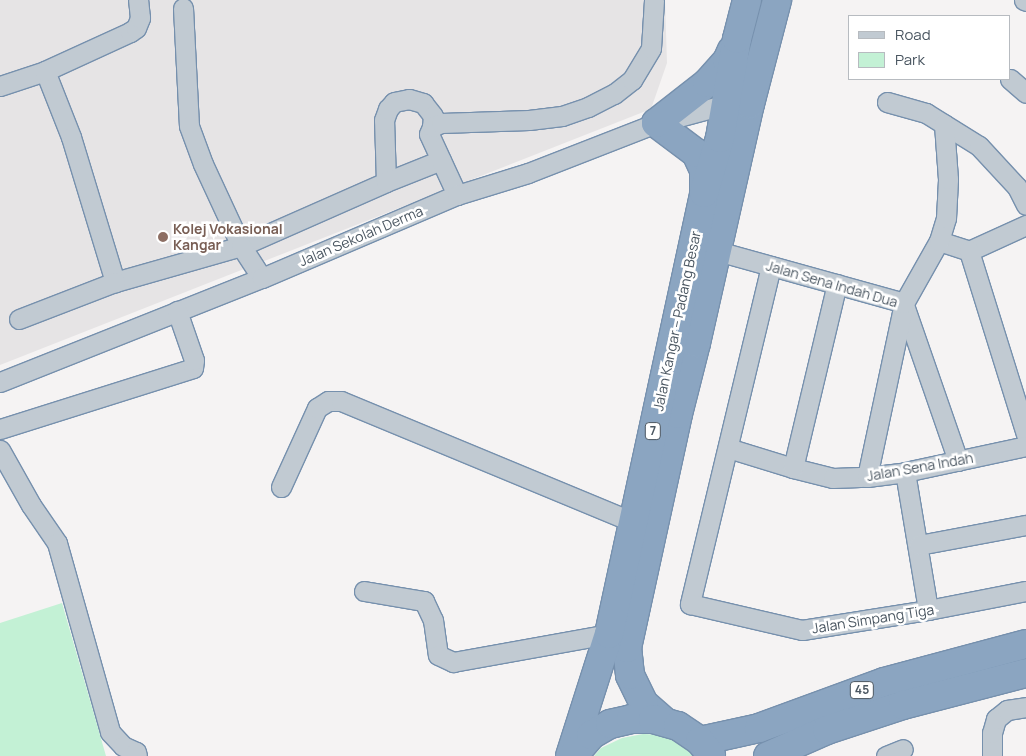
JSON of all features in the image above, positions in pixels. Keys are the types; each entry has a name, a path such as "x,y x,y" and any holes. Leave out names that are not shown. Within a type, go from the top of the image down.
{"highway":[{"name":"Jalan Kangar – Padang Besar","path":"571,756 609,634 704,193 720,138 737,39 747,0"},
{"name":"Jalan Kangar – Padang Besar","path":"665,722 644,704 630,674 627,648 678,414 758,71 777,0"},
{"path":"704,193 704,170 696,153 656,123 712,78 727,61 737,39"},
{"path":"740,148 734,112 727,104 741,93 758,71"},
{"name":"45","path":"706,748 884,682 1026,644"},
{"name":"45","path":"768,756 826,730 903,705 1026,673"},
{"name":"7","path":"571,756 591,735 610,724 631,718 653,718 678,726 706,748"}],"street":[{"path":"0,86 45,71 136,28 140,18 138,0"},
{"path":"432,127 441,123 529,120 562,116 588,107 614,94 632,80 651,48 654,0"},
{"path":"183,8 189,126 203,164 241,246 262,278"},
{"path":"45,71 71,137 115,282"},
{"path":"1011,80 1026,93"},
{"path":"386,182 384,120 388,109 394,102 409,99 423,103 433,116 429,134 457,195"},
{"path":"887,102 926,113 979,146 1017,187 1026,204"},
{"name":"Jalan Sekolah Derma","path":"0,382 262,278 457,195 528,173 656,123 727,104"},
{"path":"867,477 904,303 939,241 946,218 948,179 944,124"},
{"path":"19,319 115,282 241,246 386,182 441,160"},
{"path":"939,241 969,251 1026,225"},
{"name":"Jalan Sena Indah Dua","path":"717,251 904,303 958,461"},
{"path":"969,251 1026,434"},
{"path":"728,448 771,266"},
{"path":"793,468 837,284"},
{"path":"0,430 193,368 194,360 177,311"},
{"path":"281,487 317,408 328,401 341,401 633,522"},
{"name":"Jalan Sena Indah","path":"728,448 833,478 867,477 905,472 1026,446"},
{"name":"Jalan Simpang Tiga","path":"728,448 690,604 802,630 928,610 1026,591"},
{"path":"0,450 31,505 57,543 110,732 123,746 136,752 137,756"},
{"path":"905,472 919,545 928,610"},
{"path":"919,545 1026,525"},
{"path":"364,591 424,601 433,620 438,655 453,662 609,634"},
{"path":"992,756 992,733 996,719 1007,710 1026,707"}],"shaded area":[{"name":"Kolej Vokasional Kangar","path":"0,0 665,0 667,63 651,109 0,365"}],"green space":[{"path":"62,603 106,756 0,756 0,623"},
{"path":"643,734 667,735 701,756 594,756 601,748 622,738"}],"place":[{"name":"Kolej Vokasional Kangar","path":"163,237"}]}
